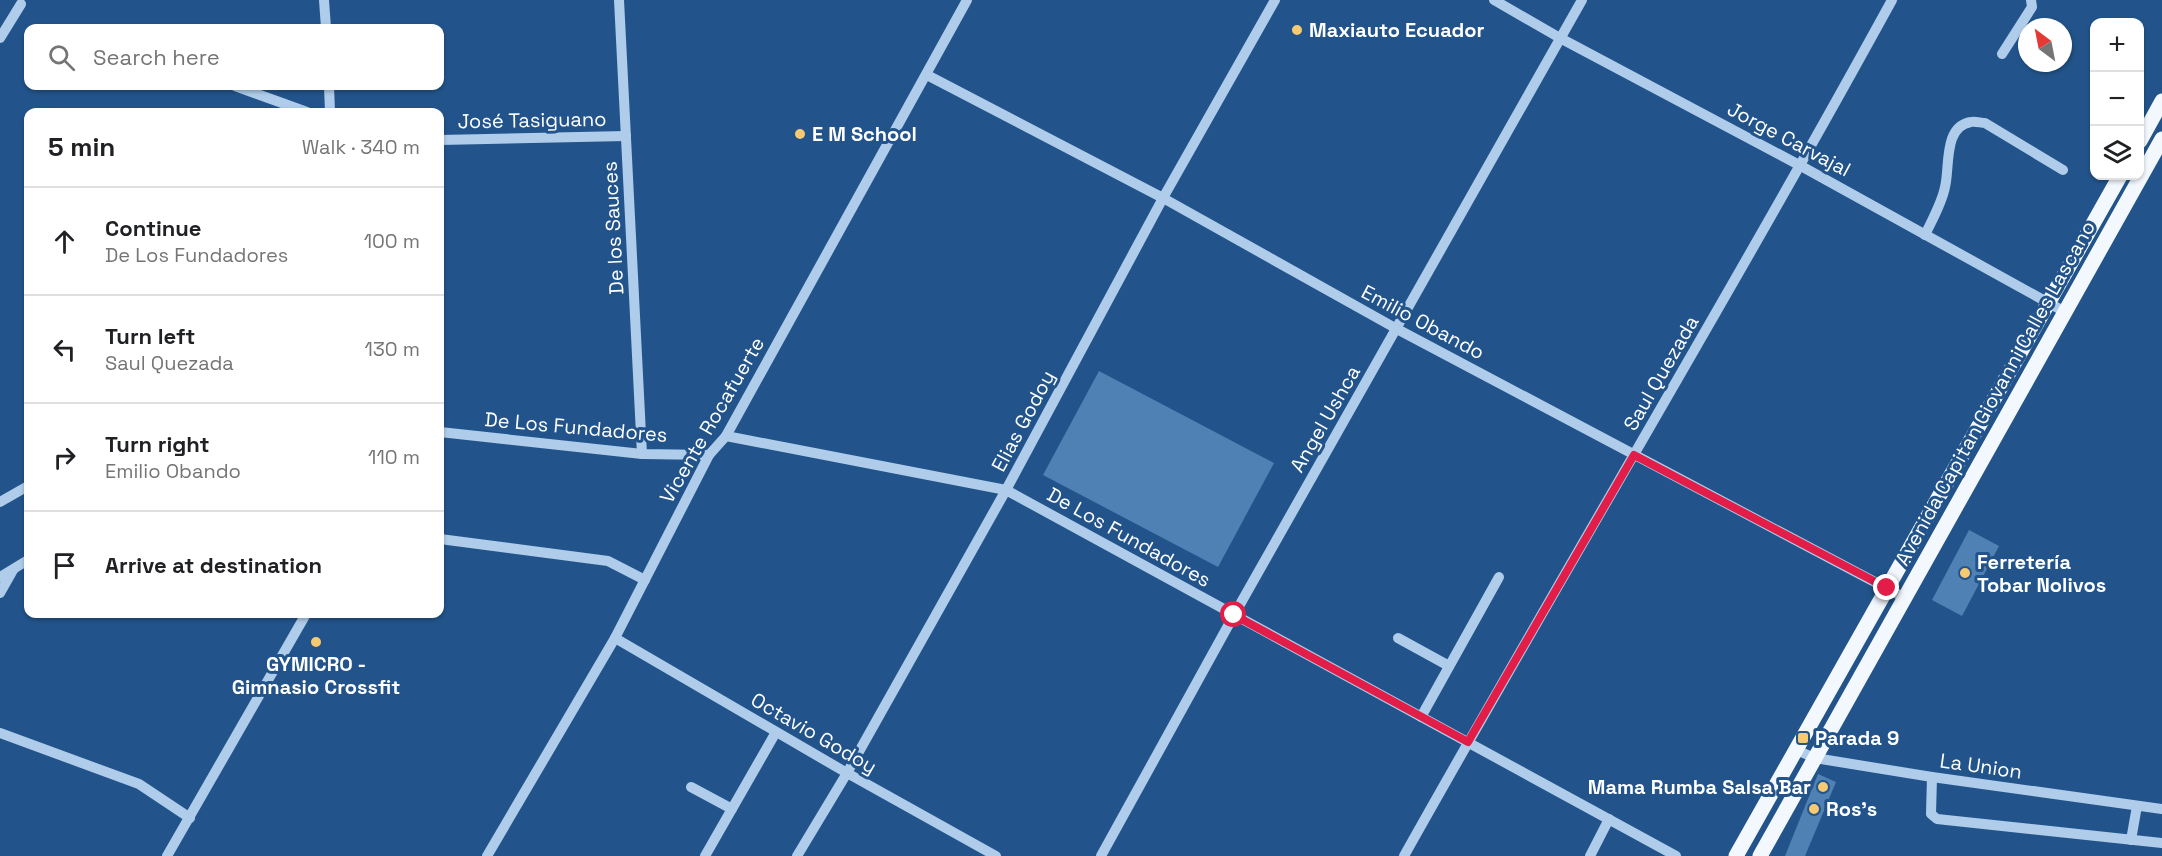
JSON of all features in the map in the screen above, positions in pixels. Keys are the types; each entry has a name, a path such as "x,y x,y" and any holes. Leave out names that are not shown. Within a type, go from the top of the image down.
{"main road":[{"path":"2144,132 2162,101"},
{"name":"Avenida Capitan Giovanni Calles Lascano","path":"1760,856 2162,139"},
{"path":"1736,856 2118,180"}],"street":[{"path":"324,0 326,24"},
{"name":"De los Sauces","path":"619,0 642,454"},
{"name":"Vicente Rocafuerte","path":"487,856 615,638 709,455 726,436 967,0"},
{"name":"Elias Godoy","path":"797,856 847,773 1006,490 1163,198 1275,0"},
{"name":"Jorge Carvajal","path":"1494,0 2065,312"},
{"name":"Angel Ushca","path":"1101,856 1234,615 1582,0"},
{"name":"Saul Quezada","path":"1404,856 1801,166 1892,0"},
{"path":"2002,54 2032,7 2031,0"},
{"path":"0,38 21,4"},
{"name":"Emilio Obando","path":"927,75 1163,198 1397,329 1905,598"},
{"path":"246,90 296,108"},
{"path":"329,90 330,108"},
{"path":"1925,235 1945,189 1950,144 1955,132 1963,125 1971,122 1985,123 2063,171"},
{"name":"José Tasiguano","path":"444,140 626,136"},
{"name":"De Los Fundadores","path":"444,432 642,454 709,455"},
{"name":"De Los Fundadores","path":"726,436 1006,490 1676,856"},
{"path":"0,502 24,488"},
{"path":"444,540 608,561 645,580"},
{"path":"0,577 24,563"},
{"path":"0,593 14,569"},
{"path":"1421,717 1499,577"},
{"path":"167,856 304,618"},
{"name":"Octavio Godoy","path":"615,638 847,773 996,856"},
{"path":"1398,638 1449,666"},
{"path":"705,856 776,732"},
{"path":"0,733 139,784 190,818"},
{"name":"La Union","path":"1796,750 1815,758 1932,777 2162,809"},
{"path":"1932,777 1931,814 1937,819 2162,843"},
{"path":"691,787 732,809"},
{"path":"2131,840 2137,806"},
{"path":"1590,856 1609,819"}],"building":[{"path":"1099,371 1274,463 1218,567 1043,475"},
{"name":"Ferretería Tobar Nolivos","path":"1969,530 1999,546 1962,616 1932,600"},
{"path":"1818,774 1836,782 1805,856 1785,856"}],"place":[{"name":"Maxiauto Ecuador","path":"1297,30"},
{"name":"E M School","path":"800,134"},
{"name":"Ferretería Tobar Nolivos","path":"1965,573"},
{"name":"GYMICRO - Gimnasio Crossfit","path":"316,642"},
{"name":"Parada 9","path":"1803,738"},
{"name":"Mama Rumba Salsa Bar","path":"1823,787"},
{"name":"Ros's","path":"1814,809"}],"route":[{"path":"1234,615 1468,742 1634,455 1887,588"}]}
